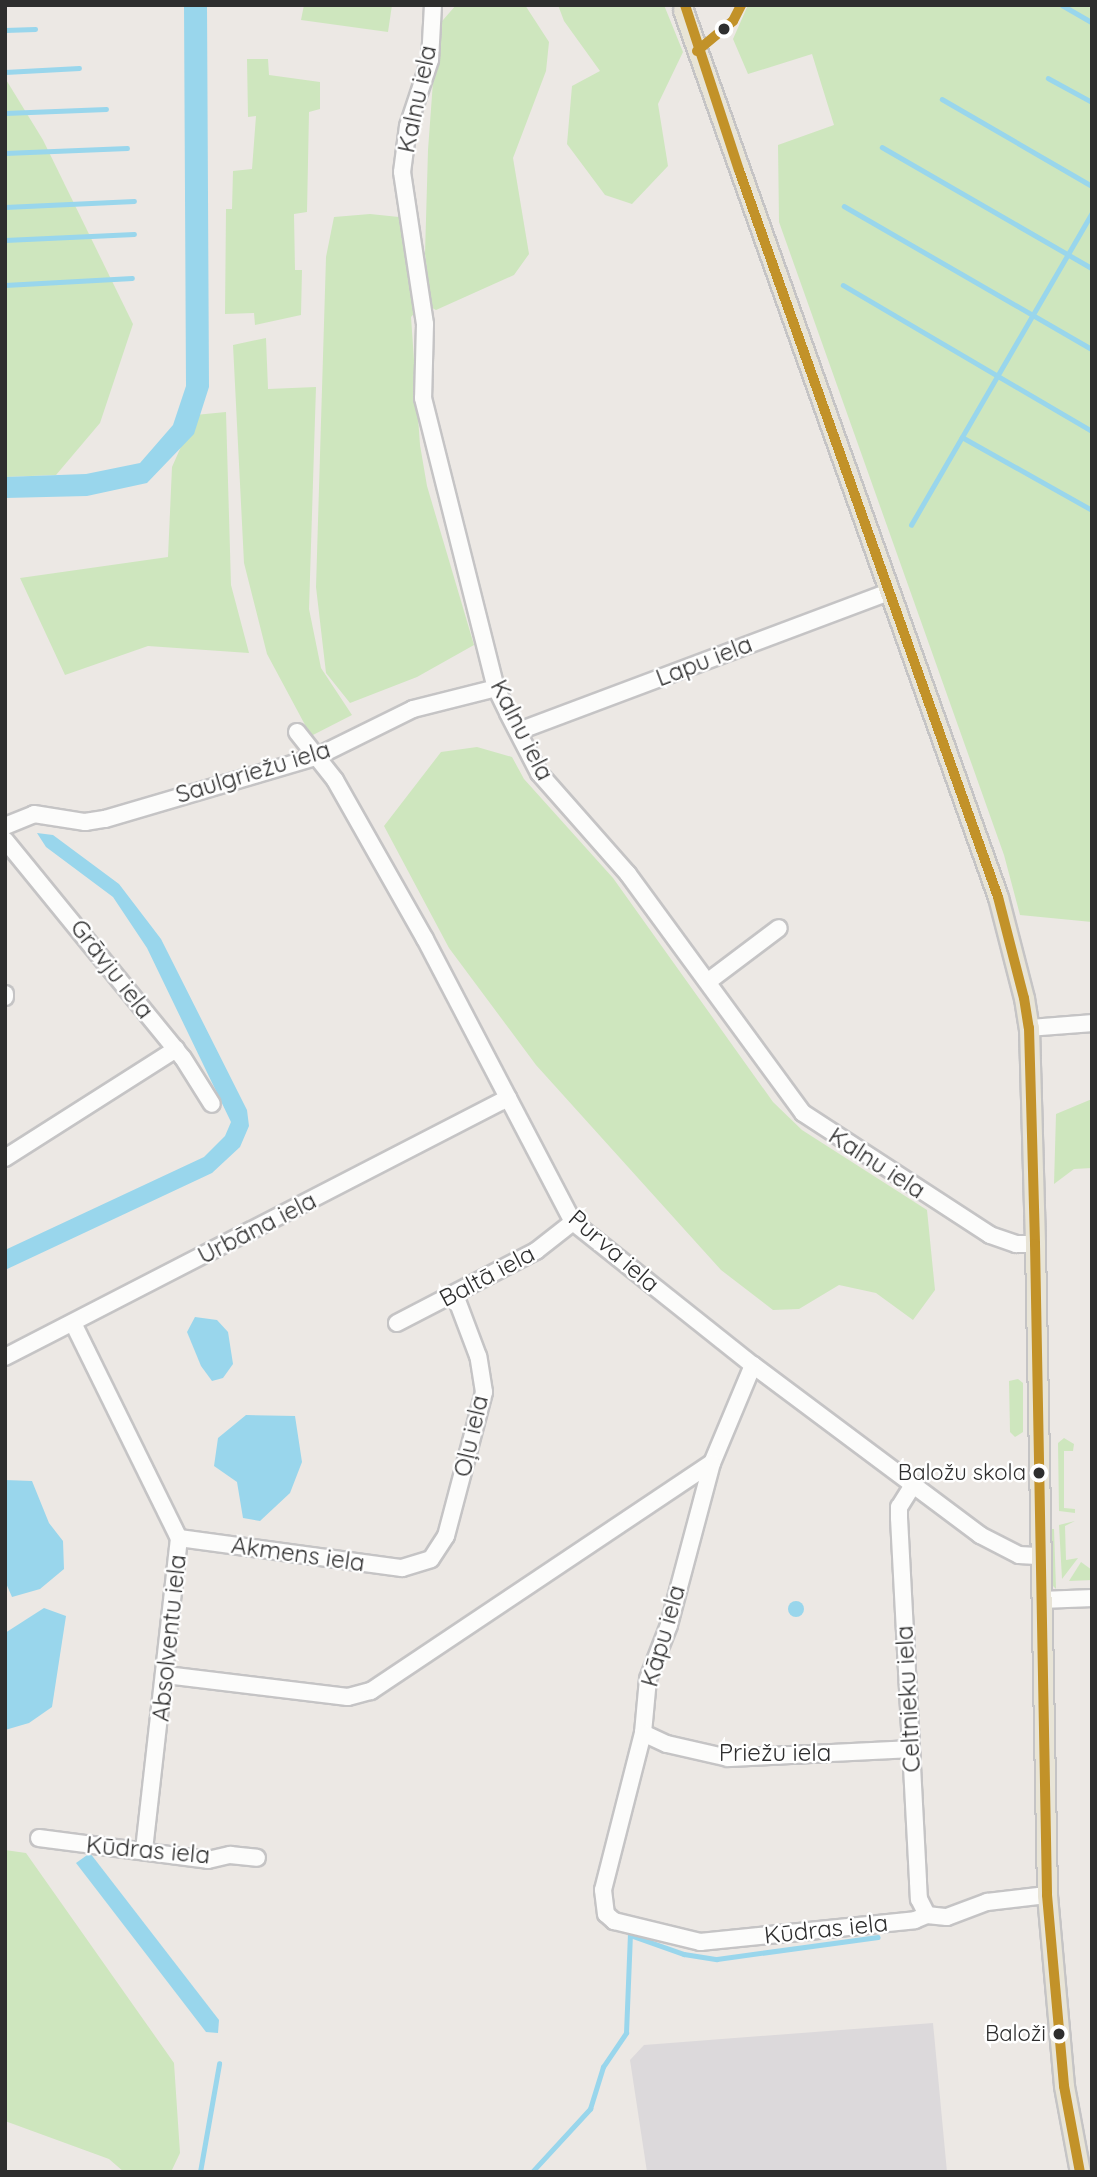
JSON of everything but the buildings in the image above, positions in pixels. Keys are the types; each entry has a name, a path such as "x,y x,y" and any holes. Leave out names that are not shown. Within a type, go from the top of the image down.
{"main road":[{"path":"682,7 998,897 1029,1028 1047,1895 1065,2086 1080,2172"}],"street":[{"name":"Kalnu iela","path":"433,5 430,60 408,126 402,172 425,324 423,397 496,688 539,773 628,874 710,980 803,1113 990,1235 1016,1244 1035,1244"},
{"name":"Lapu iela","path":"519,730 889,592"},
{"name":"Saulgriežu iela","path":"5,826 34,814 85,822 105,818 316,757 414,709 496,688"},
{"name":"Purva iela","path":"297,732 335,780 425,939 573,1222 753,1365 913,1485 1000,1547 1041,1556"},
{"name":"Grāvju iela","path":"5,840 176,1049 212,1104"},
{"path":"710,980 779,928"},
{"path":"1029,1028 1092,1023"},
{"path":"5,1158 176,1049"},
{"name":"Urbāna iela","path":"5,1357 508,1098"},
{"name":"Baltā iela","path":"397,1323 536,1251 573,1222"},
{"name":"Oļu iela","path":"416,1566 431,1559 446,1536 484,1392 478,1356 455,1295"},
{"name":"Absolventu iela","path":"73,1323 179,1538 166,1675 144,1850"},
{"name":"Kāpu iela","path":"606,1914 603,1890 643,1733 648,1679 669,1625 712,1463 753,1365"},
{"path":"166,1675 348,1698 370,1690 712,1463"},
{"name":"Celtnieku iela","path":"913,1485 899,1507 919,1899 928,1915"},
{"name":"Akmens iela","path":"179,1538 402,1568 416,1566"},
{"path":"1042,1600 1092,1598"},
{"name":"Priežu iela","path":"643,1733 667,1744 728,1758 910,1749"},
{"name":"Kūdras iela","path":"40,1838 128,1852 144,1850 208,1860 230,1855 257,1858"},
{"name":"Kūdras iela","path":"606,1914 614,1921 700,1942 915,1920 928,1915 947,1917 987,1902 1047,1895"}],"shaded area":[{"path":"933,2023 947,2172 647,2172 630,2060 644,2045"}],"green space":[{"path":"304,5 392,5 388,32 301,20"},
{"path":"456,5 525,5 549,42 546,71 513,158 529,254 514,275 436,310 432,308 425,254 428,150 437,27"},
{"path":"558,5 664,5 683,52 658,104 668,166 632,204 605,195 567,144 572,86 600,71 564,21"},
{"path":"748,5 1092,5 1092,922 1020,915 1004,855 779,222 778,145 834,125 812,54 748,74 733,39"},
{"path":"247,59 268,59 269,75 320,82 320,109 309,112 307,212 294,214 295,270 302,270 301,315 255,325 254,313 225,314 226,209 232,209 233,171 252,169 256,116 248,117"},
{"path":"5,78 43,140 133,324 100,423 56,475 5,477"},
{"path":"370,214 399,217 413,253 419,308 411,317 420,445 427,486 474,645 417,677 350,703 326,673 316,587 326,257 334,217"},
{"path":"266,338 268,389 316,387 309,609 321,668 352,715 311,736 267,654 244,563 233,345"},
{"path":"226,412 231,585 249,653 148,646 65,675 20,578 168,557 172,467 195,415"},
{"path":"477,747 512,757 524,779 613,878 773,1102 802,1130 927,1210 935,1290 913,1320 876,1293 839,1285 799,1309 773,1310 721,1270 536,1065 449,948 384,826 441,752"},
{"path":"1092,1099 1092,1168 1074,1169 1054,1184 1056,1114"},
{"path":"1018,1379 1023,1383 1023,1432 1015,1437 1010,1432 1009,1381"},
{"path":"1064,1438 1074,1444 1073,1451 1064,1451 1064,1508 1075,1509 1075,1513 1059,1511 1058,1443"},
{"path":"1075,1521 1065,1526 1066,1560 1078,1558 1062,1579 1059,1525"},
{"path":"1050,1529 1054,1529 1056,1589 1051,1584"},
{"path":"1081,1562 1092,1570 1092,1580 1069,1581"},
{"path":"5,1850 26,1853 174,2063 180,2153 171,2172 124,2172 109,2159 5,2121"}],"water":[{"path":"184,5 207,5 209,387 194,434 147,483 87,496 5,498 5,477 86,474 140,463 173,425 186,386"},
{"path":"37,833 53,835 119,884 161,939 247,1110 249,1126 240,1147 212,1173 5,1270 5,1250 204,1157 225,1136 231,1122 147,948 113,897 46,847"},
{"path":"195,1317 217,1320 228,1332 233,1364 223,1378 212,1381 201,1366 187,1332"},
{"path":"246,1415 295,1416 302,1462 290,1493 260,1521 243,1518 237,1482 214,1466 218,1438"},
{"path":"5,1480 32,1481 49,1523 63,1541 64,1569 40,1589 12,1597 5,1581"},
{"path":"796,1601 804,1609 796,1617 788,1609"},
{"path":"44,1608 66,1616 52,1707 29,1723 5,1730 5,1633"},
{"path":"90,1853 219,2020 218,2033 206,2032 76,1863"}],"waterway":[{"path":"1062,5 1092,22"},
{"path":"5,30 35,29"},
{"path":"5,72 79,68"},
{"path":"1048,78 1092,102"},
{"path":"942,99 1092,186"},
{"path":"5,113 106,109"},
{"path":"882,147 1092,268"},
{"path":"5,153 127,148"},
{"path":"5,207 134,201"},
{"path":"844,206 1092,349"},
{"path":"911,525 1092,213"},
{"path":"5,240 134,234"},
{"path":"5,285 132,278"},
{"path":"843,285 1092,431"},
{"path":"962,437 1092,510"},
{"path":"532,2172 590,2109 603,2067 626,2033 630,1935 684,1954 717,1959 878,1937"},
{"path":"200,2172 219,2064"}],"transit line":[{"path":"685,5 739,170 998,897 1024,998 1029,1028 1035,1244 1047,1895 1064,2086 1080,2172"},
{"path":"697,51 733,21 741,5"}],"place":[{"name":"Baložu skola","path":"1039,1473"},
{"name":"Baloži","path":"1059,2034"}]}
